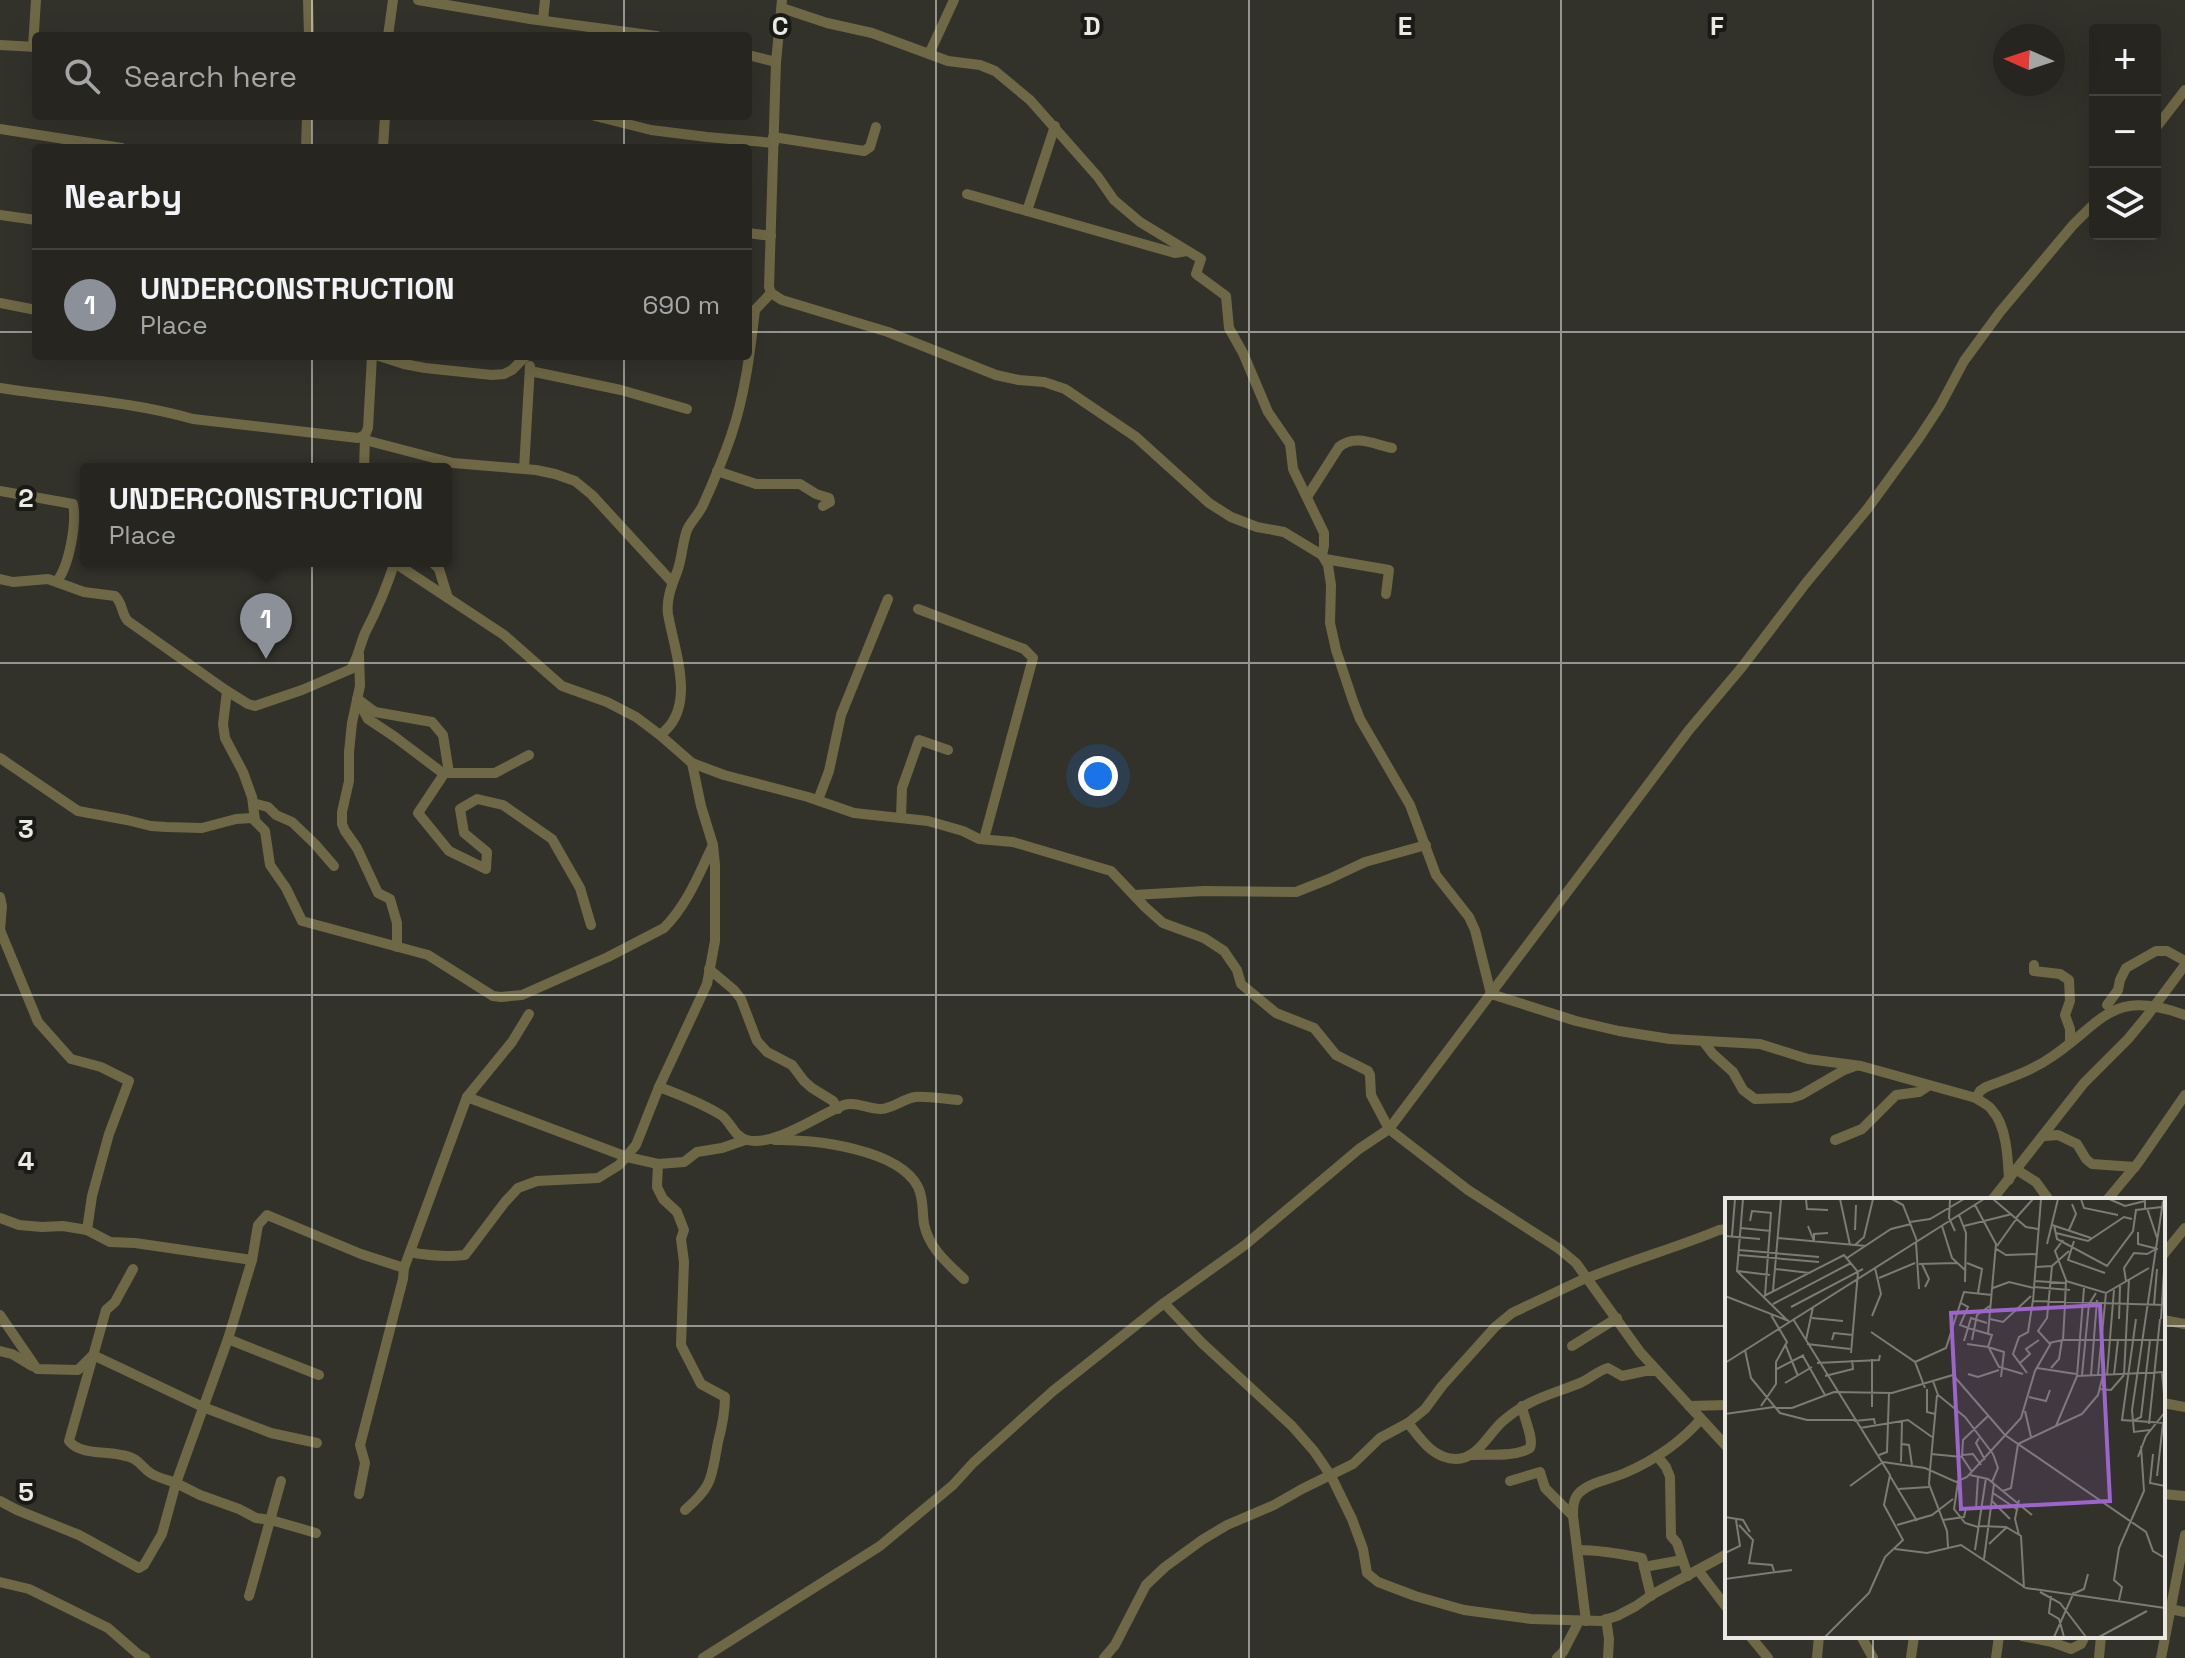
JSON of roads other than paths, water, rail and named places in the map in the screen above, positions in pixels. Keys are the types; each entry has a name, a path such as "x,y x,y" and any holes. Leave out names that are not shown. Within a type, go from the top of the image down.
{"street":[{"path":"35,32 36,0"},
{"path":"308,0 309,32"},
{"path":"389,32 393,0"},
{"path":"418,0 628,32"},
{"path":"543,20 545,0"},
{"path":"929,54 954,0"},
{"path":"1386,594 1389,570 1324,557 1284,532 1257,527 1231,517 1209,503 1136,437 1065,389 1044,382 996,375 888,332 782,300 771,293 773,140 782,4 827,23 872,33 948,61 980,65 995,71 1055,126 1114,200 1140,222 1201,259 1196,274 1227,298 1229,328 1268,412 1290,444 1293,469 1324,533 1324,557 1331,585 1330,623 1360,719 1410,805 1436,875 1459,903 1475,930 1491,994"},
{"path":"0,45 32,47"},
{"path":"752,56 776,62"},
{"path":"2161,121 2185,90"},
{"path":"306,144 307,120"},
{"path":"383,144 385,120"},
{"path":"611,120 651,130 707,137 773,140 864,151 870,147 876,127"},
{"path":"1027,211 1055,126"},
{"path":"0,129 63,144"},
{"path":"967,194 1175,253 1187,251"},
{"path":"703,1658 880,1546 953,1485 1053,1391 1164,1303 1245,1245 1359,1149 1389,1129 1689,730 1868,508 1919,438 1964,361 2000,312 2089,209"},
{"path":"0,215 32,219"},
{"path":"752,234 771,236"},
{"path":"752,310 771,293"},
{"path":"0,303 32,309"},
{"path":"364,463 372,360"},
{"path":"392,360 452,372 499,375 524,360"},
{"path":"524,469 529,360"},
{"path":"660,735 673,722 680,688 679,663 667,610 672,582 678,571 688,527 703,507 740,405 745,360"},
{"path":"530,371 687,409"},
{"path":"0,388 104,401 193,419 365,438 453,463 555,474 575,481 592,495 672,582"},
{"path":"1307,497 1339,447 1346,442 1357,440 1392,448"},
{"path":"717,471 756,484 800,484 829,498 830,502 823,506"},
{"path":"0,491 73,504 72,536 65,569 57,581"},
{"path":"0,579 13,582 57,581 84,592 116,596 128,621 251,705 348,672 356,662 364,635 386,592 394,567"},
{"path":"402,567 504,635 565,688 617,706 636,717 692,763 854,813 928,821 984,839 1013,842 1114,874 1163,923 1209,940 1225,953 1237,970 1241,984 1276,1013 1314,1028 1336,1055 1368,1071 1373,1103 1389,1129 1468,1190 1576,1263 1657,1371 1725,1445"},
{"path":"437,567 448,598"},
{"path":"818,800 829,771 841,715 888,599"},
{"path":"918,609 1024,649 1033,658 984,839"},
{"path":"359,653 361,670 342,824 378,893 390,899 397,923 397,947"},
{"path":"227,691 223,724 225,738 240,764 253,803 255,820"},
{"path":"357,699 375,712 432,722 443,735 449,773 495,773 529,755"},
{"path":"357,699 368,719 444,774 418,813 449,851 486,869 487,852 464,833 460,809 477,799 503,805 552,839 580,888 591,925"},
{"path":"901,817 902,788 919,740 948,750"},
{"path":"0,758 78,811 166,827 202,828 236,819 255,820 265,831 270,865 286,888 302,921 428,955 493,996 501,997 522,995 664,928 688,896 713,845"},
{"path":"410,1252 428,1256 465,1255 518,1188 537,1181 598,1178 627,1157 636,1145 707,984 715,941 717,900 713,845 692,763"},
{"path":"253,803 268,807 276,815 292,822 334,866"},
{"path":"1134,895 1193,891 1296,892 1365,862 1426,845"},
{"path":"0,897 0,930 38,1022 71,1059 101,1067 129,1081 109,1134 92,1196 87,1230"},
{"path":"1994,1198 2084,1083 2128,1039 2185,963 2167,951 2156,951 2126,968 2118,990 2107,1005"},
{"path":"2034,965 2034,971 2060,974 2069,980 2070,1001 2065,1015 2070,1029 2070,1043"},
{"path":"709,969 741,999 757,1041 767,1052 792,1065 804,1081 833,1101 838,1109"},
{"path":"1491,994 1619,1031 1644,1036 1760,1044 1808,1059 1857,1065 1976,1098 1992,1109 1997,1119 2006,1147 2009,1180"},
{"path":"1976,1098 1980,1091 2026,1072 2052,1057 2110,1011 2131,1006 2154,1007 2185,1015"},
{"path":"359,1494 365,1463 360,1445 404,1268 467,1097 512,1042 529,1014"},
{"path":"1703,1041 1733,1072 1743,1090 1755,1099 1801,1095 1857,1065"},
{"path":"1835,1140 1862,1129 1896,1095 1919,1092 1928,1086"},
{"path":"659,1087 725,1117 737,1135 745,1140"},
{"path":"2109,1198 2135,1167 2185,1095"},
{"path":"467,1097 627,1157 658,1164 684,1162 697,1152 745,1140 800,1141 855,1148 897,1166 907,1174 919,1189 924,1226 931,1245 964,1279"},
{"path":"765,1140 848,1104 885,1109 915,1097 958,1100"},
{"path":"2045,1136 2058,1135 2077,1144 2092,1164 2135,1167"},
{"path":"658,1164 657,1187 663,1199 677,1212 684,1230 681,1239 684,1262 681,1345 701,1384 725,1397 714,1473 701,1496 685,1510"},
{"path":"2017,1170 2036,1182 2048,1198"},
{"path":"0,1501 79,1535 139,1568 144,1565 162,1534 176,1483 228,1339 252,1260 258,1225 267,1215 361,1254 404,1268"},
{"path":"0,1218 19,1225 87,1230 110,1242 252,1260"},
{"path":"2165,1253 2185,1228"},
{"path":"1104,1658 1115,1645 1146,1585 1165,1567 1215,1532 1353,1464 1380,1438 1408,1423 1425,1409 1495,1327 1512,1313 1621,1265 1725,1229"},
{"path":"133,1269 115,1302 106,1310 73,1422 70,1444 96,1453 134,1458 150,1473 200,1495 256,1518 316,1533"},
{"path":"1164,1303 1202,1343 1301,1435 1331,1476 1352,1519 1363,1549 1367,1573 1372,1579 1464,1610 1531,1619 1582,1621 1606,1619 1636,1606 1725,1555"},
{"path":"0,1315 37,1369"},
{"path":"1572,1346 1617,1318"},
{"path":"2165,1320 2185,1324"},
{"path":"228,1339 319,1375"},
{"path":"0,1351 12,1354 37,1369 78,1370 93,1355"},
{"path":"93,1355 203,1407 271,1433 317,1443"},
{"path":"1471,1455 1501,1422 1543,1395 1584,1381 1608,1368 1622,1376 1657,1371"},
{"path":"2165,1403 2185,1407"},
{"path":"1689,1406 1725,1405"},
{"path":"1408,1423 1435,1454 1446,1458 1518,1453 1532,1446 1522,1406"},
{"path":"1560,1657 1582,1621 1574,1500 1580,1492 1594,1484 1627,1472 1657,1456 1686,1437 1701,1419"},
{"path":"1657,1456 1670,1477 1671,1536 1677,1543 1682,1560 1725,1606"},
{"path":"1510,1481 1540,1472 1545,1488 1573,1516"},
{"path":"249,1596 281,1481"},
{"path":"2165,1494 2185,1496"},
{"path":"2165,1629 2185,1535"},
{"path":"1578,1550 1641,1557 1651,1596"},
{"path":"1644,1567 1682,1560"},
{"path":"0,1582 29,1589 108,1628 145,1658"},
{"path":"2165,1584 2175,1585"},
{"path":"2168,1608 2185,1612"},
{"path":"1606,1619 1608,1658"},
{"path":"1752,1638 1768,1658"},
{"path":"1817,1658 1819,1638"},
{"path":"1862,1638 1873,1658"},
{"path":"1911,1658 1914,1638"},
{"path":"1996,1658 1999,1638"},
{"path":"2032,1638 2071,1649 2081,1644 2084,1638"},
{"path":"2099,1658 2101,1638"},
{"path":"2161,1658 2164,1638"}],"place":[{"name":"UNDERCONSTRUCTION","path":"266,659"}]}
